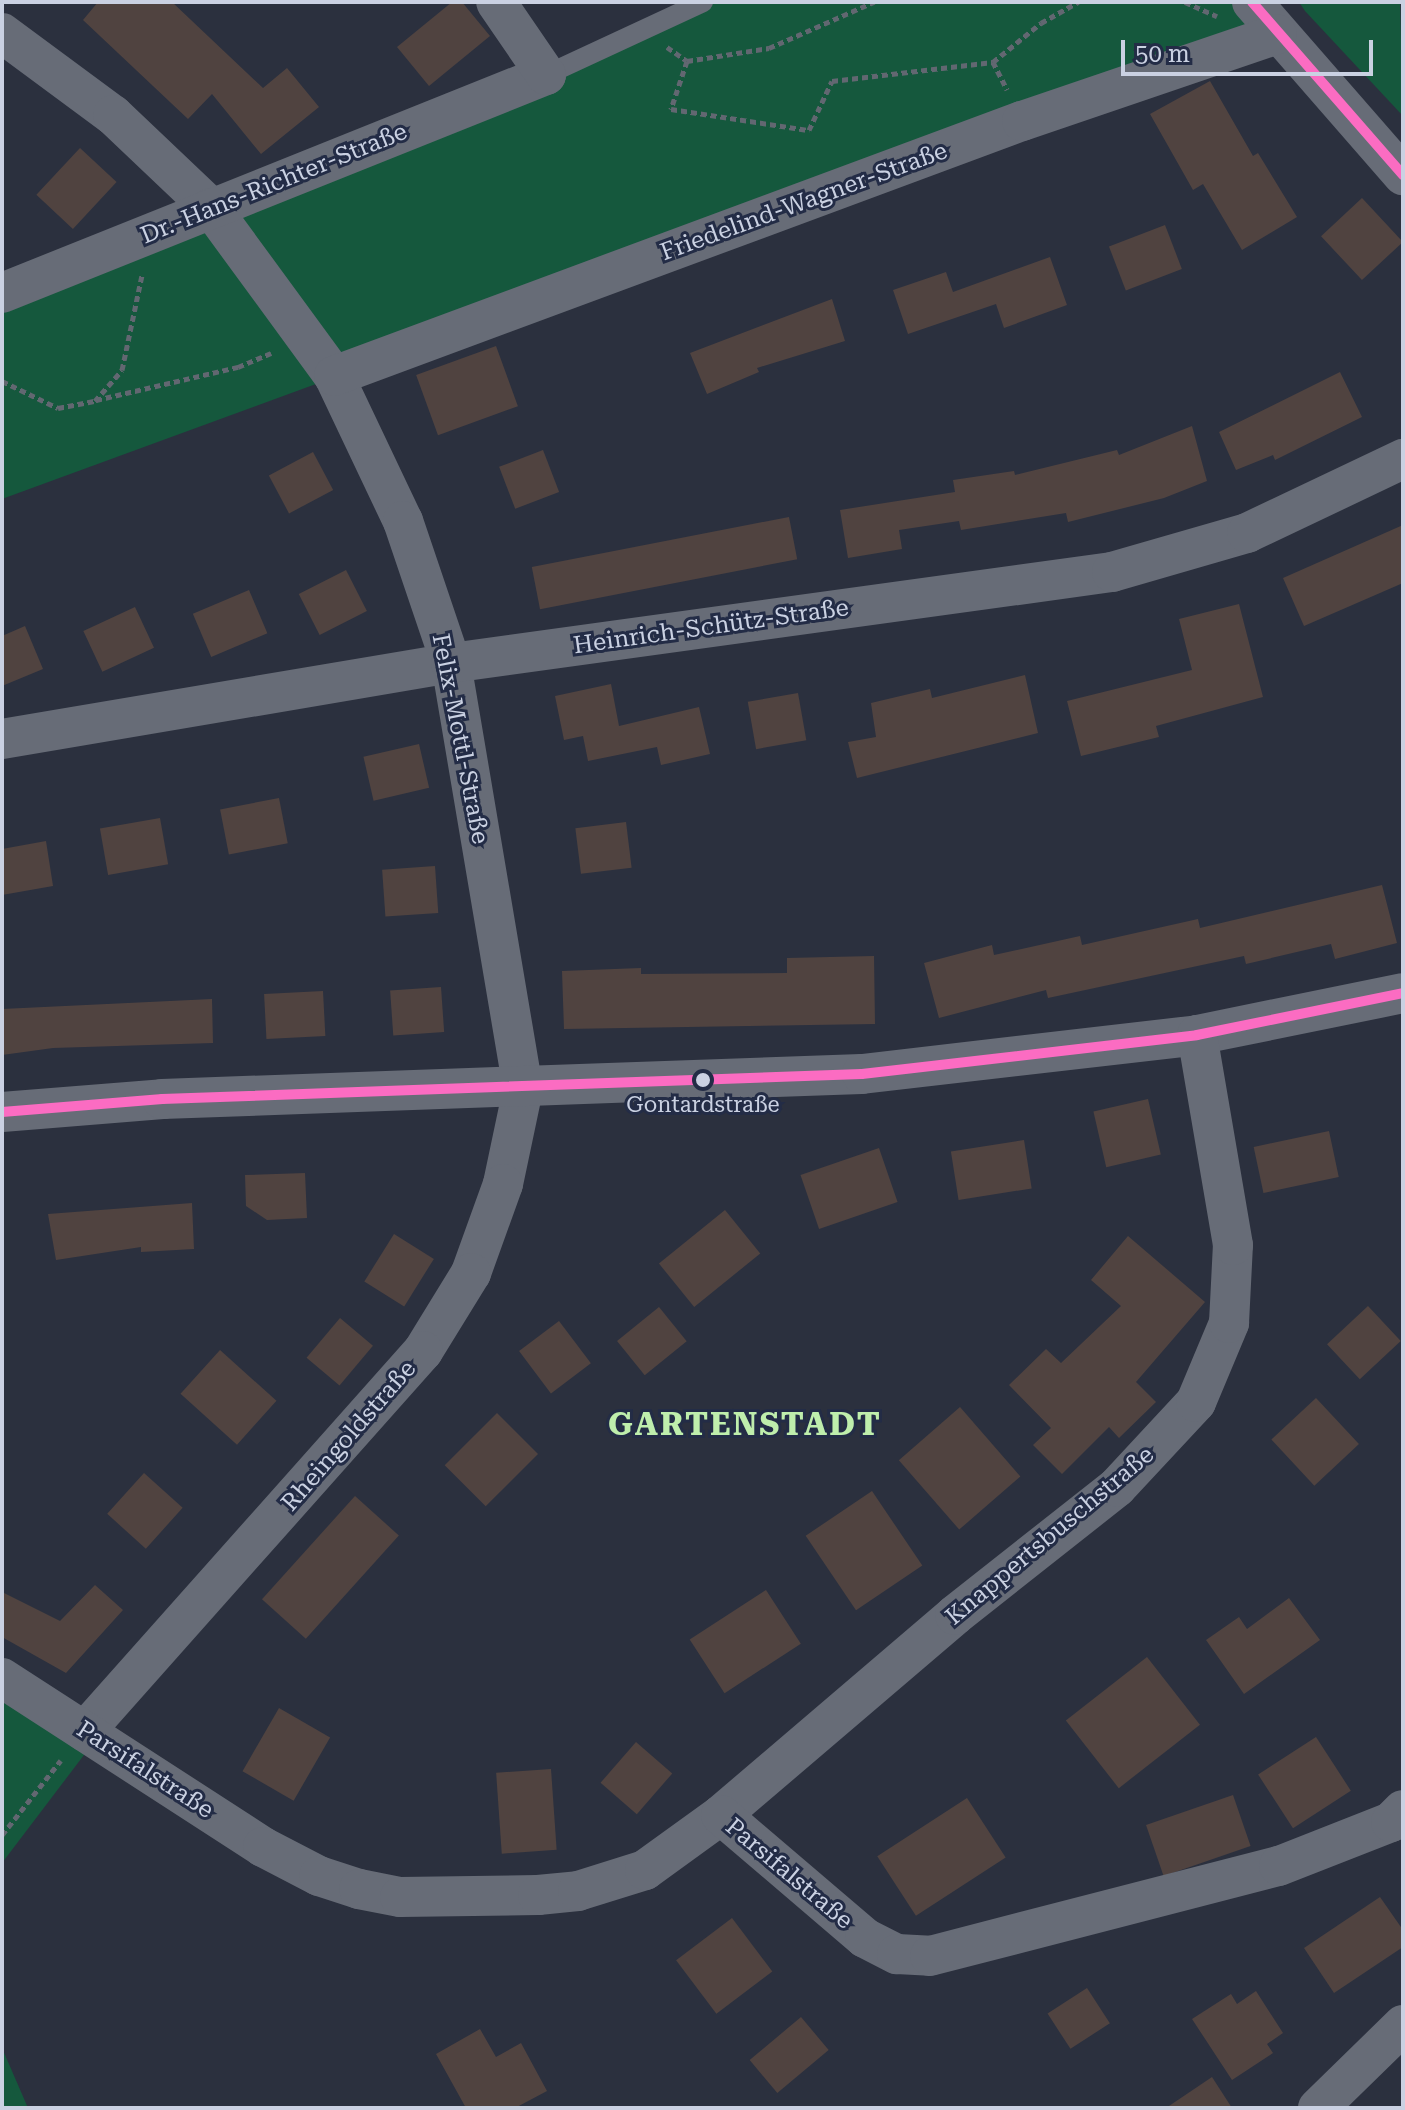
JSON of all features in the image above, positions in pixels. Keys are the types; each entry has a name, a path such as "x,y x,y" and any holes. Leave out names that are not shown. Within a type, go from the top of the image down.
{"street":[{"path":"496,2 546,75"},
{"path":"1252,2 1403,175"},
{"name":"Felix-Mottl-Straße","path":"2,33 113,115 211,208 334,376 403,521 451,663 523,1089"},
{"name":"Friedelind-Wagner-Straße","path":"334,376 1022,121 1277,34"},
{"name":"Dr.-Hans-Richter-Straße","path":"2,293 546,75"},
{"name":"Heinrich-Schütz-Straße","path":"2,739 451,663 1112,572 1247,533 1403,459"},
{"path":"2,1112 162,1099 523,1089 862,1074 1197,1035 1403,993"},
{"name":"Knappertsbuschstraße","path":"721,1815 955,1615 1117,1487 1196,1402 1229,1323 1233,1245 1197,1035"},
{"name":"Rheingoldstraße","path":"85,1731 423,1351 471,1273 503,1184 523,1089"},
{"name":"Parsifalstraße","path":"2,1678 294,1865 359,1889 400,1897 538,1895 617,1881 655,1864 721,1815 865,1938 897,1954 930,1956 1279,1866 1399,1824"},
{"path":"1318,2108 1403,2025"}],"lane":[{"path":"546,75 703,2"}],"path":[{"path":"644,31 687,61 769,48 874,2"},
{"path":"687,61 671,109 809,130 832,81 993,62 1041,23 1078,2"},
{"path":"95,401 122,370 151,234"},
{"path":"2,381 58,408 238,367 306,338"},
{"path":"2,1835 85,1731"}],"green space":[{"path":"705,2 1251,2 1276,32 2,499 2,293"},
{"path":"1299,2 1400,2 1403,116 1305,11"},
{"path":"2,1701 87,1751 2,1863"},
{"path":"2,2048 28,2108 2,2108"}],"building":[{"path":"98,2 172,2 263,88 287,68 319,107 261,154 212,94 188,119 83,20"},
{"path":"452,2 462,2 490,36 429,86 397,47"},
{"path":"1210,81 1253,156 1258,153 1297,217 1242,250 1203,184 1193,190 1150,114"},
{"path":"80,148 117,182 73,229 36,195"},
{"path":"1362,198 1403,242 1362,280 1321,236"},
{"path":"1165,225 1182,269 1126,290 1109,247"},
{"path":"1050,257 1067,305 1004,328 996,304 908,334 893,290 946,272 953,292"},
{"path":"832,299 845,341 757,368 759,372 707,394 690,353"},
{"path":"496,346 518,406 438,435 416,375"},
{"path":"1340,372 1362,417 1275,460 1273,455 1236,470 1219,432"},
{"path":"1192,426 1207,481 1164,498 1068,522 1066,513 961,530 959,521 899,530 902,549 848,558 840,510 955,492 953,480 1014,471 1015,475 1117,450 1119,455"},
{"path":"543,450 559,492 515,509 499,467"},
{"path":"313,452 333,490 289,513 269,475"},
{"path":"789,517 797,559 540,609 532,567"},
{"path":"1403,525 1403,583 1304,626 1283,578"},
{"path":"346,570 367,611 320,635 299,594"},
{"path":"249,590 267,633 211,657 193,614"},
{"path":"1239,604 1263,697 1156,726 1159,737 1081,756 1067,701 1192,670 1179,619"},
{"path":"135,607 154,648 102,672 83,631"},
{"path":"25,626 43,669 2,686 2,636"},
{"path":"1025,675 1038,733 857,778 848,742 876,737 871,703 930,689 932,698"},
{"path":"611,684 619,726 699,707 710,754 661,765 657,747 588,761 583,736 564,740 555,696"},
{"path":"798,693 806,740 756,749 748,702"},
{"path":"419,744 429,788 374,801 363,757"},
{"path":"279,798 288,843 229,855 220,809"},
{"path":"160,818 168,864 108,875 100,829"},
{"path":"626,822 632,868 581,874 575,828"},
{"path":"46,841 53,886 2,895 2,849"},
{"path":"435,866 438,913 385,917 382,870"},
{"path":"1382,885 1397,943 1335,959 1331,944 1246,964 1244,956 1048,998 1046,990 939,1018 924,963 992,945 994,955 1080,936 1082,945 1198,919 1200,928"},
{"path":"874,956 875,1024 564,1029 562,971 641,968 641,974 787,973 787,958"},
{"path":"441,987 444,1032 393,1035 390,991"},
{"path":"323,991 325,1036 266,1039 264,994"},
{"path":"212,999 213,1043 53,1048 2,1055 2,1009"},
{"path":"1148,1099 1161,1155 1106,1167 1093,1112"},
{"path":"1329,1131 1339,1177 1263,1193 1254,1147"},
{"path":"1024,1140 1032,1188 959,1200 951,1152"},
{"path":"879,1148 898,1202 819,1229 801,1175"},
{"path":"305,1173 307,1218 267,1220 246,1206 245,1175"},
{"path":"192,1203 194,1249 141,1252 141,1247 56,1260 48,1214"},
{"path":"725,1210 760,1254 694,1307 659,1263"},
{"path":"394,1234 434,1259 404,1306 364,1281"},
{"path":"1128,1236 1205,1302 1136,1382 1156,1402 1119,1438 1109,1427 1062,1474 1033,1445 1051,1428 1009,1385 1046,1349 1061,1363 1121,1306 1091,1280"},
{"path":"1368,1306 1401,1341 1360,1379 1327,1344"},
{"path":"659,1307 687,1341 645,1375 617,1341"},
{"path":"340,1318 373,1346 340,1385 307,1358"},
{"path":"559,1321 591,1363 551,1393 519,1351"},
{"path":"220,1350 276,1401 237,1445 181,1394"},
{"path":"1316,1398 1359,1444 1314,1486 1271,1440"},
{"path":"960,1407 1020,1476 959,1530 899,1460"},
{"path":"497,1413 538,1454 486,1506 445,1465"},
{"path":"144,1473 183,1508 146,1549 107,1514"},
{"path":"872,1491 922,1566 856,1610 806,1536"},
{"path":"355,1496 399,1535 306,1639 262,1599"},
{"path":"95,1585 123,1610 66,1673 2,1637 2,1592 60,1621"},
{"path":"766,1590 801,1644 725,1693 690,1640"},
{"path":"1289,1598 1320,1640 1244,1694 1206,1640 1239,1617 1247,1629"},
{"path":"1147,1657 1200,1725 1119,1788 1066,1720"},
{"path":"279,1708 330,1738 294,1801 242,1771"},
{"path":"1316,1737 1351,1791 1293,1828 1258,1775"},
{"path":"636,1742 672,1773 637,1814 601,1783"},
{"path":"551,1769 557,1850 502,1854 496,1773"},
{"path":"1233,1795 1251,1846 1164,1876 1146,1825"},
{"path":"967,1798 1006,1858 916,1916 877,1856"},
{"path":"1380,1897 1403,1930 1403,1947 1334,1993 1304,1948"},
{"path":"732,1918 772,1972 716,2014 676,1960"},
{"path":"1087,1988 1110,2023 1070,2049 1048,2014"},
{"path":"1256,1991 1283,2033 1267,2044 1273,2053 1232,2080 1192,2019 1231,1994 1237,2004"},
{"path":"801,2017 829,2050 777,2093 750,2060"},
{"path":"480,2029 496,2057 521,2043 547,2091 515,2108 466,2108 436,2054"},
{"path":"1212,2077 1232,2108 1166,2108"}],"transit line":[{"path":"1252,2 1403,175"},
{"path":"2,1112 162,1099 862,1074 1197,1035 1403,993"}],"place":[{"name":"Gontardstraße","path":"703,1080"}],"district":[{"name":"GARTENSTADT","path":"745,1424"}]}
